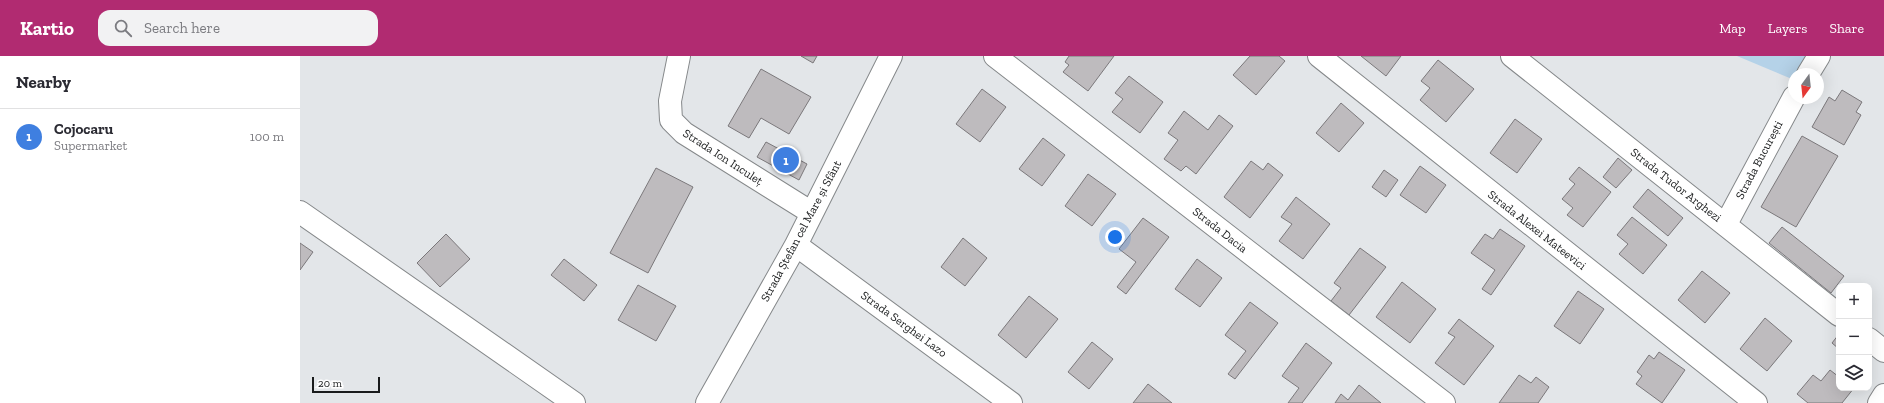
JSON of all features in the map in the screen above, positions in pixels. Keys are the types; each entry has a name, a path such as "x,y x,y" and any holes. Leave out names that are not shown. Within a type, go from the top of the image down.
{"street":[{"name":"Strada Ion Inculeț","path":"679,56 670,101 671,120 684,133 812,213"},
{"name":"Strada Ștefan cel Mare și Sfânt","path":"707,403 796,245 891,56"},
{"name":"Strada Dacia","path":"996,56 1444,403"},
{"name":"Strada Alexei Mateevici","path":"1319,56 1756,403"},
{"name":"Strada Tudor Arghezi","path":"1512,56 1836,313"},
{"path":"1812,68 1819,56"},
{"name":"Strada București","path":"1726,224 1790,104"},
{"path":"300,212 574,403"},
{"name":"Strada Serghei Lazo","path":"796,245 1011,403"},
{"path":"1872,341 1884,351"},
{"path":"1879,403 1884,395"}],"shaded area":[{"path":"1737,56 1806,56 1799,68 1788,68 1788,77"}],"building":[{"path":"801,56 817,56 813,63"},
{"path":"1069,56 1114,56 1088,91 1063,72 1069,65 1065,62"},
{"path":"1250,56 1279,56 1285,61 1256,95 1233,75"},
{"path":"1361,56 1401,56 1386,76"},
{"path":"1438,60 1474,89 1446,122 1420,100 1430,88 1421,81"},
{"path":"761,69 811,97 789,134 761,118 749,138 728,126"},
{"path":"1129,76 1163,102 1140,133 1112,112 1123,99 1115,93"},
{"path":"982,89 1006,107 980,142 956,124"},
{"path":"1842,90 1862,102 1856,112 1861,115 1844,145 1812,127 1829,97 1835,101"},
{"path":"1341,103 1364,123 1339,152 1316,133"},
{"path":"1184,111 1208,130 1219,115 1233,126 1196,174 1186,166 1181,171 1164,159 1178,140 1168,133"},
{"path":"1515,119 1542,139 1517,173 1490,153"},
{"path":"1802,136 1838,156 1796,227 1761,207"},
{"path":"1043,138 1065,155 1042,186 1019,169"},
{"path":"766,142 807,164 799,180 757,157"},
{"path":"1618,158 1632,170 1616,188 1603,177"},
{"path":"1251,161 1263,170 1268,163 1283,175 1250,218 1224,197"},
{"path":"1420,166 1446,185 1426,213 1400,195"},
{"path":"1579,167 1611,192 1583,227 1567,215 1573,208 1562,199 1575,184 1569,179"},
{"path":"656,168 693,187 648,273 610,253"},
{"path":"1384,170 1398,180 1386,197 1372,187"},
{"path":"1088,174 1116,194 1092,226 1065,206"},
{"path":"1648,189 1683,218 1668,236 1633,207"},
{"path":"1296,197 1330,224 1303,259 1279,241 1292,224 1281,217"},
{"path":"1632,217 1667,245 1643,274 1619,254 1628,244 1617,235"},
{"path":"1143,218 1169,237 1126,294 1117,287 1136,262 1119,249"},
{"path":"1782,227 1844,276 1839,283 1836,283 1836,286 1831,293 1769,243"},
{"path":"1500,229 1525,246 1491,295 1482,289 1495,270 1471,253 1485,234 1493,239"},
{"path":"446,234 470,259 440,287 417,263"},
{"path":"963,238 987,258 965,286 941,267"},
{"path":"300,243 313,252 300,270"},
{"path":"1360,248 1386,267 1349,315 1331,301 1341,288 1334,283"},
{"path":"564,259 597,285 584,301 551,275"},
{"path":"1197,259 1222,278 1200,307 1175,289"},
{"path":"1702,271 1730,293 1705,323 1678,300"},
{"path":"1402,282 1436,309 1410,343 1376,317"},
{"path":"638,285 676,306 656,341 618,320"},
{"path":"1578,291 1604,309 1580,344 1554,326"},
{"path":"1029,296 1058,319 1026,358 998,335"},
{"path":"1250,302 1278,323 1235,379 1228,374 1246,351 1225,335"},
{"path":"1765,318 1792,341 1767,371 1740,349"},
{"path":"1459,319 1494,346 1464,385 1435,363 1455,337 1448,333"},
{"path":"1836,338 1836,346 1832,343"},
{"path":"1092,342 1113,359 1089,389 1068,372"},
{"path":"1306,343 1332,363 1302,403 1288,403 1299,388 1282,376"},
{"path":"1659,352 1685,370 1662,403 1636,384 1642,376 1637,372 1649,355 1654,359"},
{"path":"1830,370 1836,375 1836,391 1852,391 1842,403 1808,403 1797,394 1813,375 1821,381"},
{"path":"1519,375 1531,383 1536,377 1549,387 1538,403 1499,403"},
{"path":"1148,384 1172,403 1133,403"},
{"path":"1359,385 1381,403 1335,403 1341,394 1348,400"}],"place":[{"name":"Cojocaru","path":"786,160"}]}
